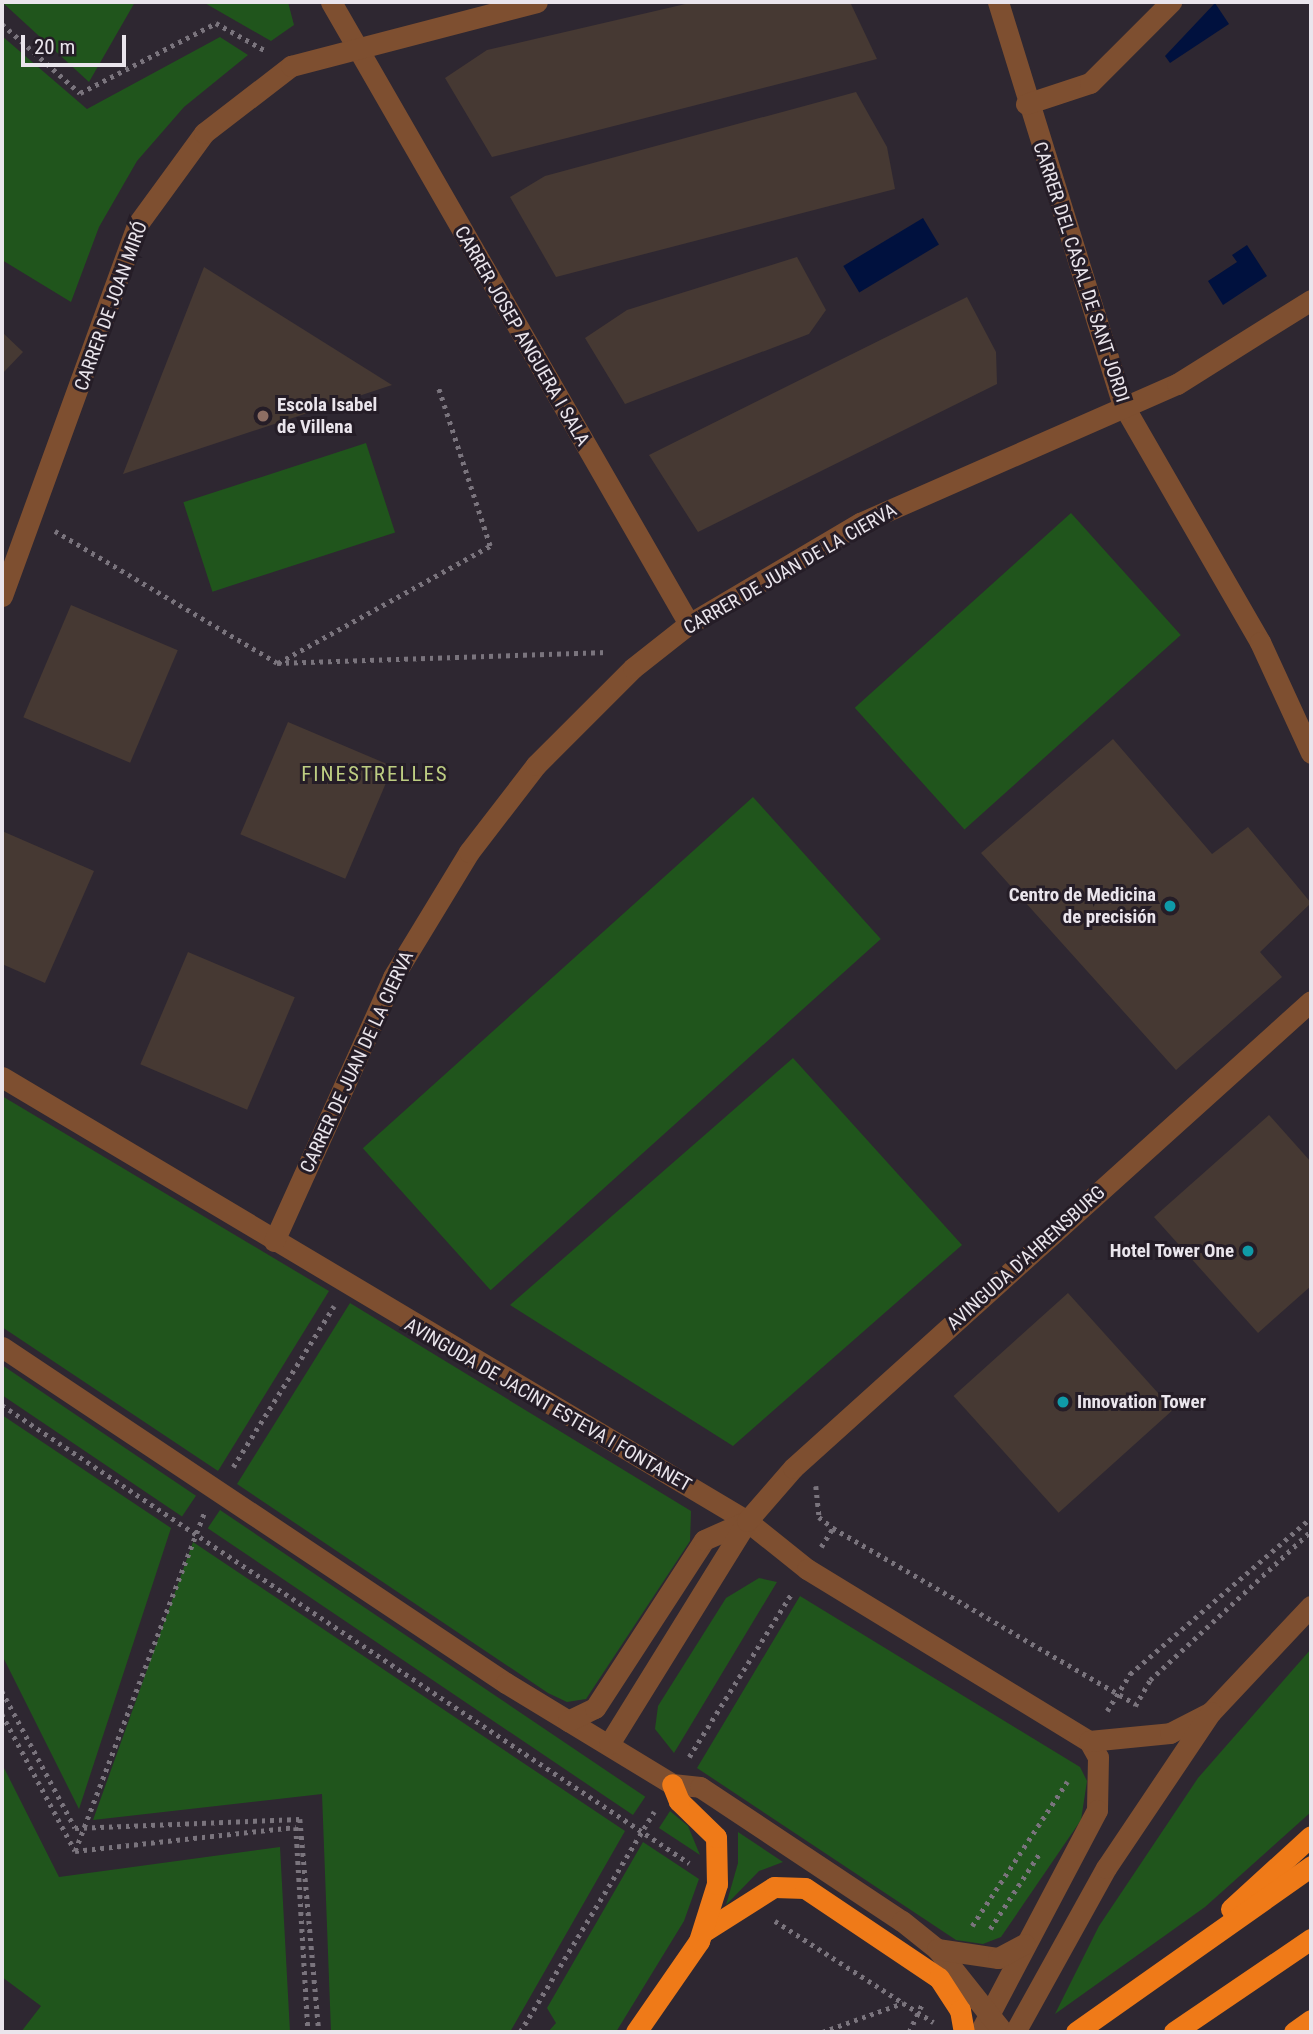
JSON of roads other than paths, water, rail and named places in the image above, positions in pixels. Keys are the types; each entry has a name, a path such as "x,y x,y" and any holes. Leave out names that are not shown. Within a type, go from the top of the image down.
{"highway":[{"path":"636,2032 703,1932 717,1884 716,1837 679,1801 672,1784"},
{"path":"1168,1968 1311,1836"},
{"path":"1076,2032 1311,1867"},
{"path":"703,1932 755,1896 790,1884 842,1912 950,1992 964,2032"},
{"path":"1174,2032 1311,1939"},
{"path":"1294,2032 1311,2020"}],"street":[{"name":"CARRER JOSEP ANGUERA I SALA","path":"331,2 355,48 689,624"},
{"name":"CARRER DE JOAN MIRÓ","path":"2,596 137,225 204,133 291,66 537,2"},
{"name":"CARRER DEL CASAL DE SANT JORDI","path":"998,2 1026,104 1122,403 1260,642 1311,753"},
{"path":"1026,104 1090,83 1171,2"},
{"path":"1122,403 1231,355 1311,300"},
{"name":"CARRER DE JUAN DE LA CIERVA","path":"274,1241 393,977 469,852 536,765 633,668 689,624 860,523 1122,403"},
{"name":"AVINGUDA D'AHRENSBURG","path":"609,1744 747,1521 793,1468 1311,1001"},
{"name":"AVINGUDA DE JACINT ESTEVA I FONTANET","path":"2,1077 747,1521 807,1569 1089,1741"},
{"path":"2,1347 568,1721 672,1784 700,1787 937,1949 990,2009 1003,2032"},
{"path":"568,1721 596,1708 704,1540 705,1514 687,1486"},
{"name":"AVINGUDA D'AHRENSBURG","path":"704,1540 747,1521"},
{"path":"1015,2032 1106,1868 1211,1712 1311,1606"},
{"path":"980,2032 1024,1944 1097,1810 1098,1757 1089,1741 1170,1733 1211,1712"},
{"path":"937,1949 971,1958 998,1958 1024,1944"}],"water":[{"path":"1215,3 1229,24 1170,63 1165,56"},
{"path":"923,218 939,245 859,292 843,266"},
{"path":"1247,245 1267,276 1223,305 1208,281 1237,262 1232,255"}],"place":[{"name":"Escola Isabel de Villena","path":"263,416"},
{"name":"Centro de Medicina de precisión","path":"1170,906"},
{"name":"Hotel Tower One","path":"1248,1251"},
{"name":"Innovation Tower","path":"1063,1402"}],"district":[{"name":"FINESTRELLES","path":"375,774"}]}
